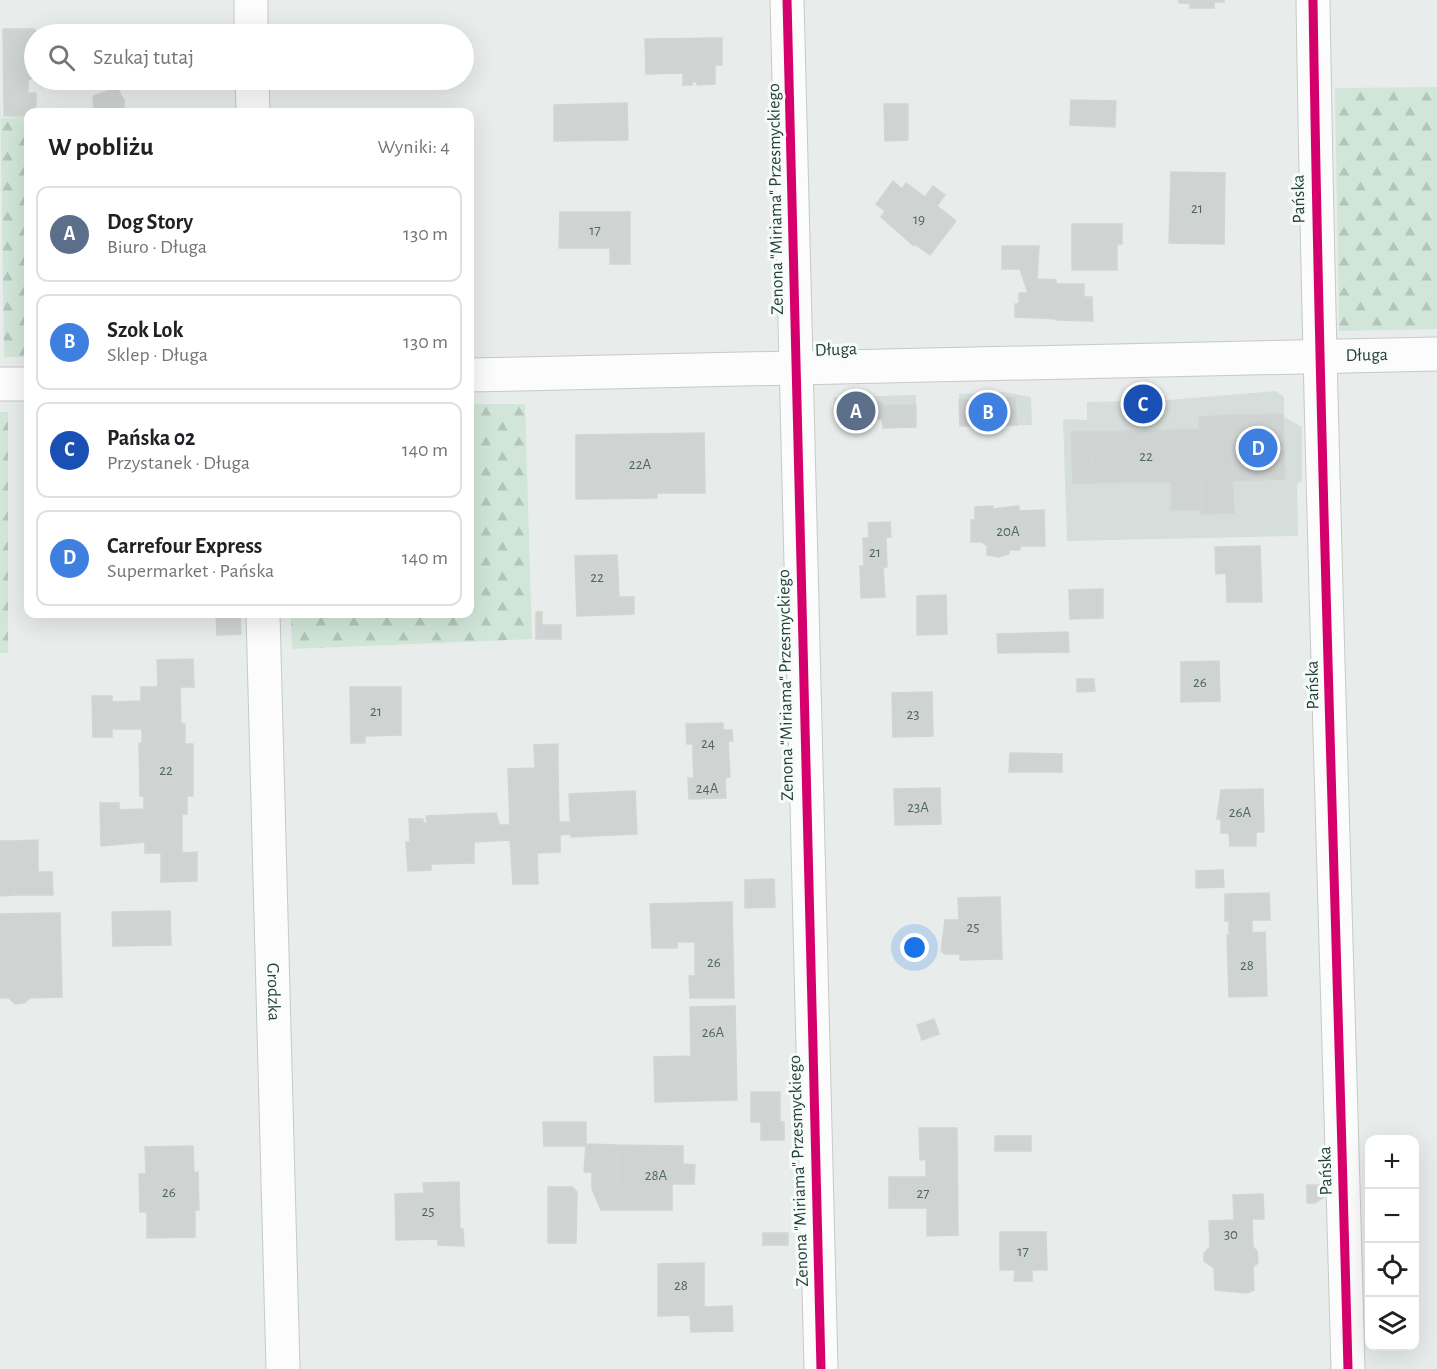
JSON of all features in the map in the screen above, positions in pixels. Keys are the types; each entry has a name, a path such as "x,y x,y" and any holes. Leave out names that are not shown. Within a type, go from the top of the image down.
{"street":[{"path":"251,0 251,24"},
{"name":"Zenona \"Miriama\" Przesmyckiego","path":"787,0 821,1369"},
{"name":"Pańska","path":"1313,0 1318,356 1329,639 1348,1369"},
{"path":"252,90 253,108"},
{"name":"Długa","path":"474,375 1437,354"},
{"path":"0,384 24,384"},
{"name":"Grodzka","path":"263,618 283,1369"}],"shaded area":[{"path":"1276,391 1284,397 1284,417 1302,427 1302,481 1297,484 1298,536 1067,541 1063,419 1087,420 1087,402 1130,401 1130,412 1157,412 1157,401"},
{"path":"1003,392 1031,397 1032,425 960,426 959,394"},
{"path":"916,395 916,427 883,428 882,419 835,420 834,397"}],"green space":[{"path":"1437,87 1437,329 1339,331 1335,88"},
{"path":"0,91 1,118 24,117 24,357 4,357"},
{"path":"474,404 525,404 532,639 292,649 291,618 474,618"},
{"path":"0,412 8,412 8,653 0,653"}],"building":[{"path":"1179,0 1224,0 1224,2 1214,2 1214,8 1190,8 1190,3 1179,3"},
{"path":"3,29 24,29 24,90 28,90 28,93 36,93 36,108 24,108 24,116 4,116"},
{"path":"722,38 722,65 715,65 715,84 697,85 697,82 692,82 692,85 683,85 683,73 646,74 645,39"},
{"path":"118,90 124,100 124,108 94,108 93,96"},
{"path":"1071,100 1116,101 1115,127 1070,125"},
{"path":"627,103 628,140 554,141 554,105"},
{"path":"884,104 908,104 908,140 885,141"},
{"path":"1171,172 1225,173 1224,244 1169,243"},
{"path":"893,181 902,189 906,183 925,197 933,186 945,195 937,206 956,221 930,255 915,244 914,246 881,217 885,211 876,204"},
{"path":"560,212 630,212 630,264 610,264 610,248 559,248"},
{"path":"1072,224 1122,224 1122,244 1117,244 1117,270 1072,270"},
{"path":"1002,246 1039,246 1037,279 1056,280 1056,319 1015,317 1015,304 1019,304 1019,293 1028,293 1020,269 1002,269"},
{"path":"1056,284 1084,284 1084,297 1092,297 1093,321 1056,320"},
{"path":"1015,397 1017,425 960,426 959,400"},
{"path":"874,402 882,402 882,405 916,405 916,427 883,428 882,419 874,419"},
{"path":"874,402 874,419 838,420 837,403"},
{"path":"1283,414 1285,479 1233,481 1230,415"},
{"path":"1230,415 1234,513 1201,514 1199,417"},
{"path":"1200,429 1201,481 1093,483 1091,432"},
{"path":"1071,432 1091,432 1093,483 1073,484"},
{"path":"704,433 705,493 657,493 657,498 576,499 576,435"},
{"path":"1201,481 1201,510 1171,510 1171,482"},
{"path":"993,506 993,509 1019,506 1019,511 1044,510 1045,546 1020,546 1020,550 1009,550 1009,554 999,557 987,555 987,546 982,542 971,542 971,520 975,520 975,507"},
{"path":"890,522 891,537 886,537 887,567 883,567 885,597 861,598 860,566 864,566 863,538 869,538 868,523"},
{"path":"1260,546 1262,602 1227,602 1226,573 1216,574 1215,547"},
{"path":"617,555 619,597 634,597 634,614 577,616 575,556"},
{"path":"1103,589 1103,618 1070,619 1069,590"},
{"path":"946,595 947,634 917,635 917,596"},
{"path":"536,612 542,612 542,625 561,625 561,639 536,639"},
{"path":"216,618 240,618 241,634 217,635"},
{"path":"1068,632 1069,652 998,653 997,634"},
{"path":"193,659 194,687 180,687 181,724 185,724 185,744 193,744 193,796 187,796 187,814 182,814 182,853 197,852 197,881 161,882 161,853 145,853 145,842 101,846 100,803 119,803 119,810 144,809 144,796 140,796 139,743 142,743 142,729 112,729 112,737 93,737 92,696 112,696 112,702 141,701 141,687 158,687 157,660"},
{"path":"1219,661 1220,701 1181,702 1181,662"},
{"path":"1077,679 1094,679 1095,691 1077,692"},
{"path":"350,687 401,687 401,735 365,736 365,743 351,743"},
{"path":"932,692 933,736 893,737 892,693"},
{"path":"723,723 723,730 732,730 733,741 728,741 729,760 693,761 693,744 687,744 686,724"},
{"path":"558,744 558,768 535,768 534,745"},
{"path":"1010,753 1062,754 1062,772 1009,772"},
{"path":"729,760 730,777 725,778 726,798 689,799 688,778 694,778 693,761"},
{"path":"535,768 558,768 559,822 570,822 571,834 560,835 560,852 537,853"},
{"path":"535,768 538,884 513,884 510,840 474,842 474,863 431,864 431,870 408,871 406,842 410,842 409,819 423,819 423,823 427,823 426,816 496,813 499,825 510,825 508,769"},
{"path":"940,788 941,824 895,825 894,789"},
{"path":"1263,789 1264,832 1256,832 1256,846 1230,846 1229,833 1221,833 1221,819 1217,819 1221,790"},
{"path":"635,791 637,834 571,837 569,794"},
{"path":"38,840 38,872 52,872 53,895 15,895 13,841"},
{"path":"0,841 13,841 15,895 0,896"},
{"path":"1223,870 1224,887 1196,888 1196,871"},
{"path":"774,879 775,907 745,908 745,880"},
{"path":"1269,893 1270,920 1252,920 1252,933 1265,932 1267,996 1229,997 1227,935 1229,935 1229,921 1225,921 1225,894"},
{"path":"1000,897 1002,959 960,960 960,954 945,954 941,951 945,920 959,920 958,898"},
{"path":"732,902 734,998 690,998 689,976 695,976 695,942 677,942 677,948 652,948 650,904"},
{"path":"170,911 171,945 113,946 112,912"},
{"path":"60,913 62,997 30,998 24,1003 15,1004 9,998 0,998 0,914"},
{"path":"735,1006 737,1100 655,1102 654,1057 691,1056 690,1007"},
{"path":"934,1019 939,1034 922,1040 917,1025"},
{"path":"751,1092 780,1092 780,1122 751,1122"},
{"path":"543,1122 586,1122 586,1146 544,1146"},
{"path":"761,1122 784,1122 784,1140 761,1140"},
{"path":"919,1128 957,1128 958,1235 927,1236 927,1208 889,1208 889,1177 926,1177 926,1159 920,1160"},
{"path":"995,1136 1031,1136 1031,1151 995,1151"},
{"path":"586,1144 617,1145 617,1189 637,1189 637,1210 601,1210 592,1189 592,1172 584,1172"},
{"path":"617,1145 683,1146 683,1164 695,1165 694,1184 672,1184 672,1210 637,1210 637,1189 617,1189"},
{"path":"193,1146 194,1173 198,1172 199,1210 195,1210 195,1237 147,1238 147,1212 140,1212 139,1174 146,1174 145,1147"},
{"path":"459,1182 460,1229 463,1229 464,1246 438,1245 438,1239 396,1240 395,1194 424,1193 423,1183"},
{"path":"1307,1185 1323,1185 1324,1197 1315,1203 1307,1203"},
{"path":"548,1187 572,1187 577,1192 576,1243 548,1243"},
{"path":"1263,1194 1264,1219 1252,1219 1253,1247 1257,1251 1258,1263 1253,1267 1254,1290 1247,1293 1215,1290 1214,1268 1204,1261 1204,1253 1210,1247 1209,1221 1234,1220 1233,1195"},
{"path":"1000,1232 1046,1232 1047,1270 1032,1270 1032,1281 1014,1281 1015,1270 1000,1270"},
{"path":"763,1233 788,1233 788,1245 763,1245"},
{"path":"704,1263 704,1307 732,1306 733,1331 691,1332 690,1315 658,1316 658,1264"}],"cycle path":[{"path":"787,0 821,1369"},
{"path":"1313,0 1324,513 1348,1369"}],"place":[{"name":"Pańska 02","path":"1143,404"},
{"name":"Dog Story","path":"856,411"},
{"name":"Szok Lok","path":"988,412"},
{"name":"Carrefour Express","path":"1258,448"}]}
